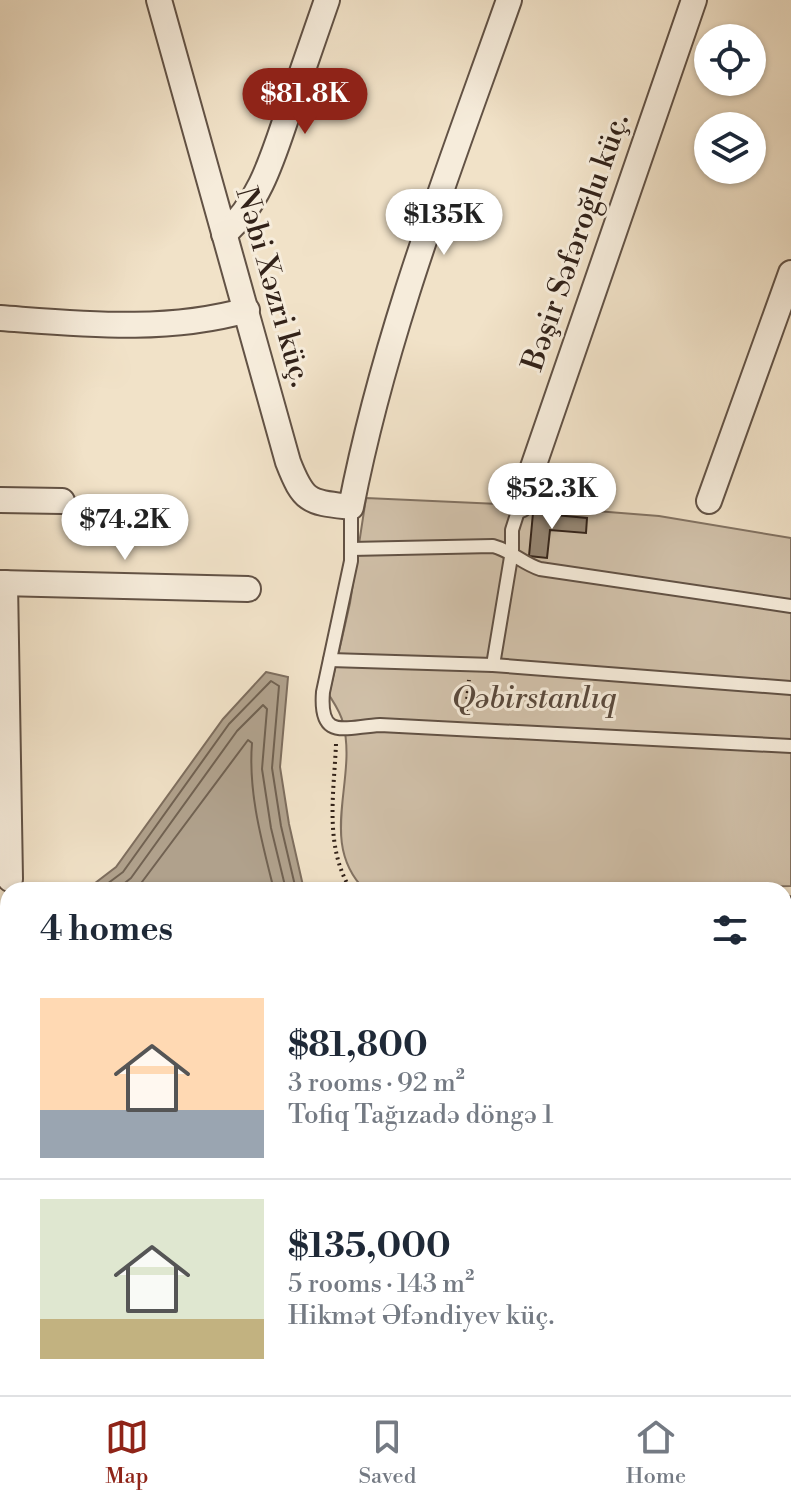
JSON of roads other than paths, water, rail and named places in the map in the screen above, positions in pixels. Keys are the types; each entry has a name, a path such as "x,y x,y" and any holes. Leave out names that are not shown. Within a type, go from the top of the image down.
{"street":[{"name":"Nəbi Xəzri küç.","path":"159,0 296,482 307,498 351,507"},
{"path":"224,234 238,223 268,168 327,0"},
{"path":"351,507 365,433 397,319 509,0"},
{"name":"Bəşir Səfəroğlu küç.","path":"520,505 694,0"},
{"path":"709,501 791,273"},
{"path":"0,318 103,325 175,325 212,320 247,310"},
{"path":"0,500 62,501"},
{"path":"10,879 2,583 248,589"}],"lane":[{"path":"493,665 512,551 512,530 520,505"},
{"path":"351,507 351,561 321,711 329,725 336,729 380,725 791,746"},
{"path":"351,549 493,546 512,551 523,563 540,569 791,606"},
{"path":"330,660 493,665 791,688"}],"water":[{"path":"266,672 288,677 280,767 302,882 96,882 116,867 223,719"}],"park label":[{"name":"Qəbirstanlıq","path":"534,699"}]}
